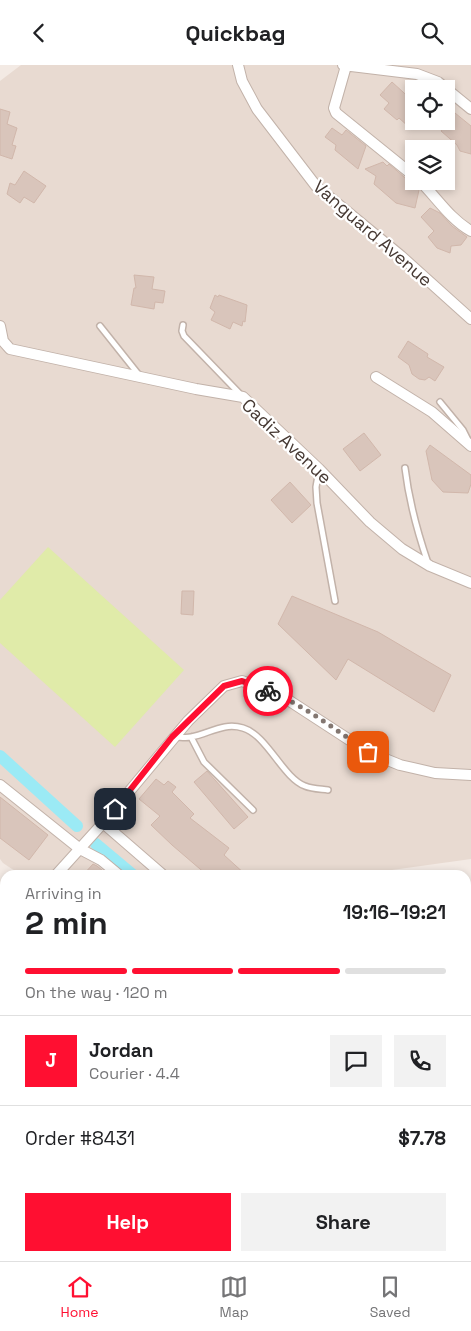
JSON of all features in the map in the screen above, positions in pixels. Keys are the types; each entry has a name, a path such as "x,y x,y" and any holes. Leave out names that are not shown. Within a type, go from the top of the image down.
{"street":[{"name":"Vanguard Avenue","path":"238,65 242,81 257,109 316,186 401,256 471,319"},
{"path":"405,168 336,113 334,108 344,65 417,73 438,82 471,109"},
{"path":"428,190 452,216 471,231"},
{"name":"Cadiz Avenue","path":"0,326 3,341 10,349 243,397 319,469 370,522 402,549 430,566 471,583"},
{"path":"376,377 432,412 471,446"},
{"path":"61,870 103,823 172,737 224,686 242,681 282,696 368,752 400,765 435,773 471,775"},
{"path":"0,785 80,849 102,861 113,870"},
{"path":"103,823 157,870"}],"lane":[{"path":"183,325 182,331 184,335 243,397"},
{"path":"100,326 141,377"},
{"path":"440,403 464,430 471,446"},
{"path":"405,468 414,522 430,566"},
{"path":"319,469 316,487 317,503 335,601"},
{"path":"172,737 191,737 212,729 233,726 246,728 264,743 290,775 304,786 328,791"},
{"path":"191,737 204,762 253,810"}],"shaded area":[{"path":"21,65 471,65 471,859 392,870 14,870 0,859 0,81"}],"green space":[{"path":"48,547 184,670 115,747 0,643 0,600"}],"building":[{"path":"392,82 405,94 405,123 399,118 397,120 384,109 389,103 380,95"},
{"path":"0,109 10,112 7,124 17,128 12,145 16,146 12,159 0,155"},
{"path":"455,113 471,126 471,154 460,151 455,140 451,140 441,131 455,130"},
{"path":"332,128 342,135 346,130 366,146 358,169 335,150 336,145 325,137"},
{"path":"383,162 387,166 389,164 405,178 405,190 419,190 415,208 396,203 374,184 376,176 365,169"},
{"path":"24,171 46,186 34,203 24,197 20,203 7,194 10,183 15,185"},
{"path":"430,208 440,213 452,226 467,237 461,245 451,246 450,253 437,248 428,237 434,231 421,217"},
{"path":"134,275 154,277 152,289 165,291 163,303 155,302 154,309 131,305 134,288 136,288"},
{"path":"215,295 247,305 245,322 243,321 242,326 233,322 230,329 211,320 215,312 210,308"},
{"path":"408,341 428,354 427,357 444,367 435,381 429,377 425,380 419,379 412,374 409,365 398,357"},
{"path":"364,433 381,455 360,471 343,449"},
{"path":"430,445 471,475 468,493 443,492 432,480 426,451"},
{"path":"290,482 311,505 292,523 271,500"},
{"path":"182,591 194,591 193,615 181,614"},
{"path":"292,596 378,632 451,675 434,712 348,659 336,680 278,624"},
{"path":"207,771 248,817 234,829 194,782"},
{"path":"156,779 164,785 168,781 176,787 172,792 194,814 190,818 229,848 224,855 240,870 201,870 151,825 160,816 139,799"},
{"path":"0,797 48,835 29,860 0,838"},
{"path":"93,864 102,870 88,870"}],"waterway":[{"path":"0,756 77,826"},
{"path":"96,844 127,870"}],"way so far":[{"path":"268,691 282,696 307,711 368,752"}],"route":[{"path":"115,809 172,737 224,686 242,681 268,691"}]}
